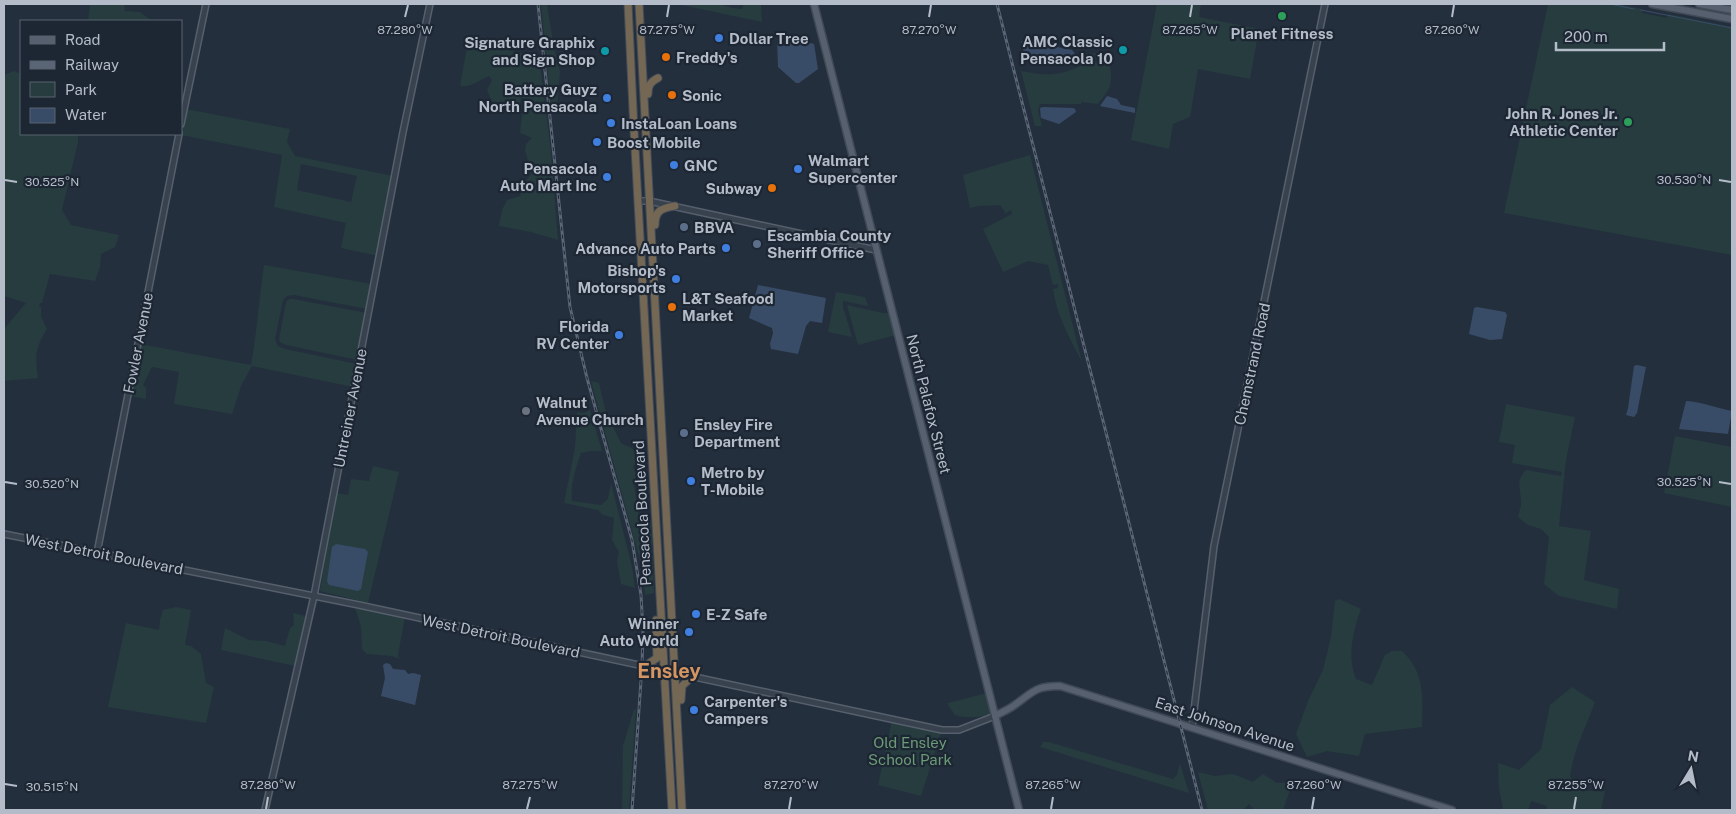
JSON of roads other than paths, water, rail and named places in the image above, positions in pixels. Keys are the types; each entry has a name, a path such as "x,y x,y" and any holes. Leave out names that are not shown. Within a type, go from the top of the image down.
{"highway":[{"name":"Pensacola Boulevard","path":"639,4 682,810"},
{"name":"Pensacola Boulevard","path":"627,5 672,810"},
{"path":"627,5 633,20 635,69 637,75 643,79"},
{"path":"645,124 649,114 648,88 650,83 658,78"},
{"path":"633,111 638,125 642,195 644,199 650,201"},
{"path":"638,201 644,206 646,213 648,256 653,266"},
{"path":"653,266 656,244 655,217 662,208 675,206"},
{"path":"646,323 650,342 652,385 660,394"},
{"path":"649,392 655,397 656,401 658,443 663,460"},
{"path":"654,478 658,492 661,524 667,528"},
{"path":"645,666 657,658 655,589 659,584"},
{"path":"660,599 664,609 667,661 669,667 675,672"},
{"path":"664,670 669,675 671,683 677,788 681,794"},
{"path":"680,769 684,760 680,691 682,686 692,676"}],"main road":[{"name":"North Palafox Street","path":"814,4 1019,810"},
{"path":"1652,4 1732,18"},
{"path":"1699,4 1732,10"},
{"path":"1670,7 1679,6 1732,18"},
{"path":"1708,15 1718,20 1732,23"},
{"name":"East Johnson Avenue","path":"994,716 1016,704 1032,691 1045,687 1060,686 1452,810"}],"street":[{"path":"182,119 206,4"},
{"name":"Untreiner Avenue","path":"265,810 314,596 403,132 430,4"},
{"name":"Chemstrand Road","path":"1192,727 1214,546 1325,4"},
{"name":"Fowler Avenue","path":"97,553 179,135"},
{"path":"638,201 650,201 675,206 876,250"},
{"name":"West Detroit Boulevard","path":"4,534 314,596 942,730 959,730 994,716"}],"water":[{"path":"781,35 814,44 818,69 799,83 796,83 778,67 777,39"},
{"path":"1021,41 1072,50 1076,58 1050,64 1036,63 1026,57"},
{"path":"1107,96 1117,99 1121,105 1135,108 1135,113 1100,106"},
{"path":"1040,108 1073,108 1076,112 1059,124 1041,118"},
{"path":"758,285 826,298 822,323 810,321 806,326 798,354 771,349 772,328 749,318"},
{"path":"1474,308 1505,312 1507,315 1502,339 1490,340 1469,334"},
{"path":"1634,366 1646,367 1637,413 1634,417 1626,415"},
{"path":"1686,401 1732,411 1728,434 1679,429"},
{"path":"336,544 365,549 368,552 361,589 358,591 329,585 327,581 332,547"},
{"path":"386,663 390,664 393,669 405,670 408,674 421,675 415,705 381,696 385,678 383,665"}],"waterway":[{"path":"1610,4 1634,9"},
{"path":"1641,10 1732,28"}],"railway":[{"path":"538,4 570,307 587,378 632,540 641,595 642,666 632,810"},
{"path":"997,4 1202,810"}],"place":[{"name":"Planet Fitness","path":"1282,16"},
{"name":"Dollar Tree","path":"719,38"},
{"name":"AMC Classic Pensacola 10","path":"1123,50"},
{"name":"Signature Graphix and Sign Shop","path":"605,51"},
{"name":"Freddy's","path":"666,57"},
{"name":"Sonic","path":"672,95"},
{"name":"Battery Guyz North Pensacola","path":"607,98"},
{"name":"John R. Jones Jr. Athletic Center","path":"1628,122"},
{"name":"InstaLoan Loans","path":"611,123"},
{"name":"Boost Mobile","path":"597,142"},
{"name":"GNC","path":"674,165"},
{"name":"Walmart Supercenter","path":"798,169"},
{"name":"Pensacola Auto Mart Inc","path":"607,177"},
{"name":"Subway","path":"772,188"},
{"name":"BBVA","path":"684,227"},
{"name":"Escambia County Sheriff Office","path":"757,244"},
{"name":"Advance Auto Parts","path":"726,248"},
{"name":"Bishop's Motorsports","path":"676,279"},
{"name":"L&T Seafood Market","path":"672,307"},
{"name":"Florida RV Center","path":"619,335"},
{"name":"Walnut Avenue Church","path":"526,411"},
{"name":"Ensley Fire Department","path":"684,433"},
{"name":"Metro by T-Mobile","path":"691,481"},
{"name":"E-Z Safe","path":"696,614"},
{"name":"Winner Auto World","path":"689,632"},
{"name":"Carpenter's Campers","path":"694,710"}],"district":[{"name":"Ensley","path":"669,671"}],"park label":[{"name":"Old Ensley School Park","path":"910,750"}]}
